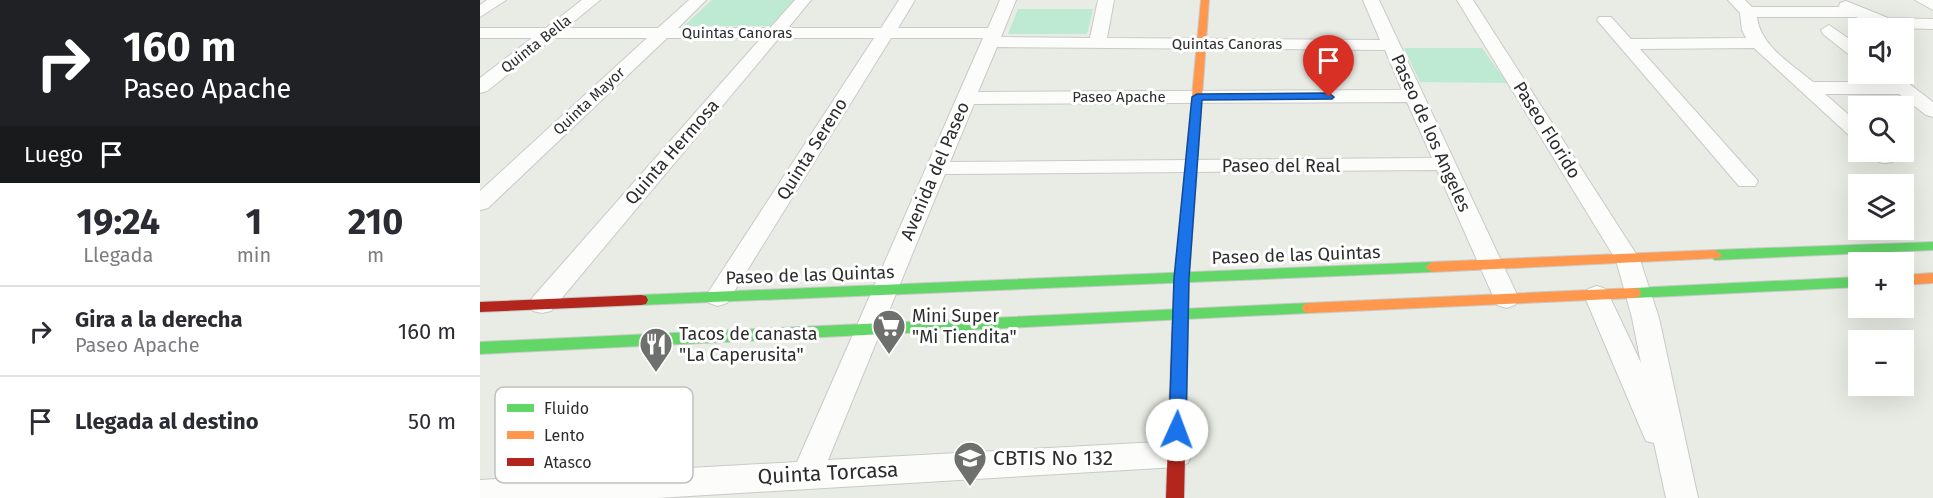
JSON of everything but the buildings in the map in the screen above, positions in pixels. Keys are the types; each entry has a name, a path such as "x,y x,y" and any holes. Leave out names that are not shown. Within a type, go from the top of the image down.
{"main road":[{"path":"1175,498 1182,278 1205,0"},
{"name":"Paseo de las Quintas","path":"480,307 1933,246"},
{"path":"1914,279 1933,278"},
{"path":"480,348 1848,283"}],"street":[{"path":"480,12 498,0"},
{"name":"Quinta Bella","path":"480,87 592,0"},
{"name":"Quinta Mayor","path":"480,203 698,0"},
{"name":"Quinta Hermosa","path":"542,304 803,0"},
{"name":"Quinta Sereno","path":"718,297 907,0"},
{"name":"Avenida del Paseo","path":"807,474 1008,0"},
{"path":"1097,43 1106,0"},
{"name":"Paseo de los Angeles","path":"1371,0 1506,299"},
{"name":"Paseo Florido","path":"1466,0 1628,260 1640,293 1672,466"},
{"path":"1840,0 1858,12"},
{"path":"1923,0 1933,5"},
{"path":"1848,124 1758,43 1750,30 1742,6 1858,12 1880,18"},
{"path":"1605,20 1747,181"},
{"path":"1914,25 1933,24"},
{"path":"1830,30 1848,45"},
{"path":"1914,30 1933,43"},
{"name":"Quintas Canoras","path":"480,33 886,33 1097,43 1391,45"},
{"path":"1626,44 1758,43"},
{"path":"1898,84 1933,111"},
{"path":"1809,88 1903,88"},
{"name":"Paseo Apache","path":"966,98 1416,96"},
{"name":"Paseo del Real","path":"936,168 1446,164"},
{"path":"1597,295 1672,466 1682,498"},
{"name":"Quinta Torcasa","path":"693,481 1177,454"},
{"name":"Quinta Torcasa","path":"480,494 660,483"}],"green space":[{"path":"712,0 798,0 775,26 684,26"},
{"path":"1018,9 1093,9 1087,34 1008,34"},
{"path":"1404,48 1482,48 1507,83 1420,82"}],"traffic: fast":[{"path":"1715,255 1933,246"},
{"path":"641,300 1432,267"},
{"path":"1634,293 1848,282"},
{"path":"480,348 1309,308"}],"traffic: slow":[{"path":"1180,329 1182,278 1205,0"},
{"path":"1432,267 1715,255"},
{"path":"1914,279 1933,278"},
{"path":"1309,308 1634,293"}],"traffic: jam":[{"path":"480,307 641,300"},
{"path":"1175,498 1180,329"}],"place":[{"name":"Mini Super \"Mi Tiendita\"","path":"889,355"},
{"name":"Tacos de canasta \"La Caperusita\"","path":"656,373"},
{"name":"CBTIS No 132","path":"970,487"}],"route":[{"path":"1177,430 1182,278 1197,97 1329,97"}]}
